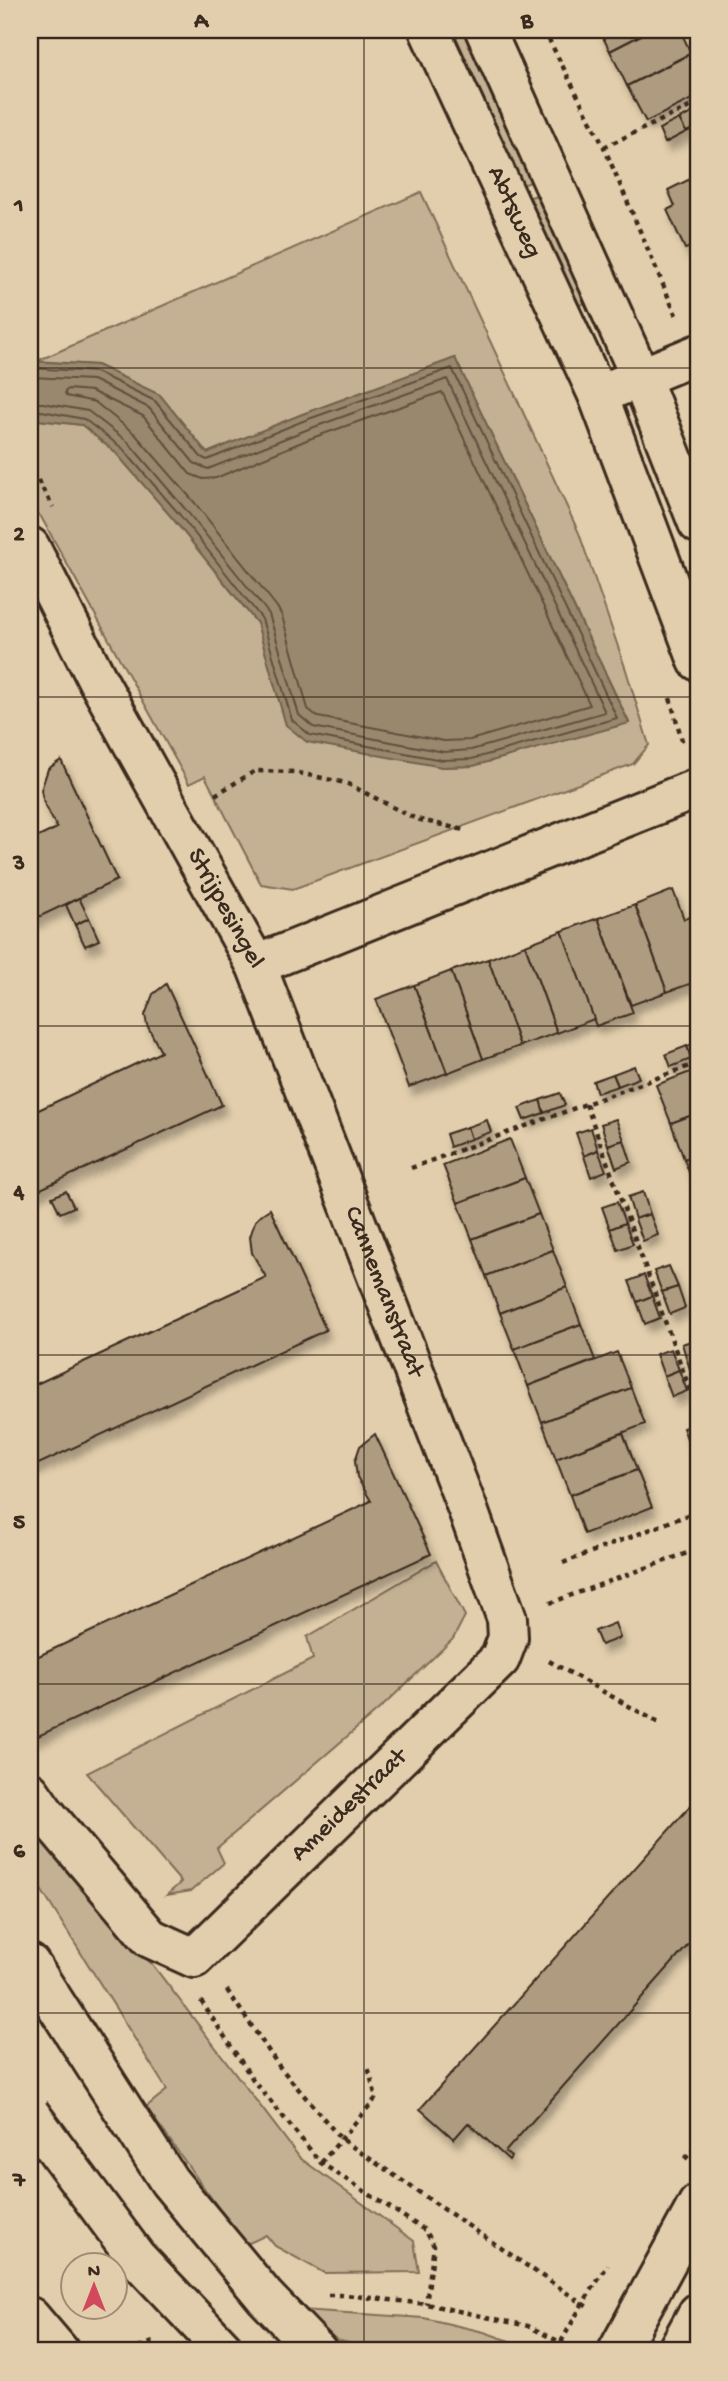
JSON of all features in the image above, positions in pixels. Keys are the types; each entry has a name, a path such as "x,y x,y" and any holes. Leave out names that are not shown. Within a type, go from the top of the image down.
{"main road":[{"name":"Abtsweg","path":"429,30 598,395 698,661"},
{"name":"Abtsweg","path":"485,30 641,378 698,523"},
{"path":"598,395 696,355"},
{"name":"Strijpesingel","path":"30,547 97,679 256,964 698,789"},
{"name":"Cannemanstraat","path":"256,964 468,1510 507,1628"},
{"name":"Ameidestraat","path":"194,1958 500,1659 507,1628"},
{"path":"30,1792 150,1938 194,1958"},
{"path":"30,1964 169,2180 265,2297 317,2351"},
{"path":"30,2114 136,2257 225,2351"},
{"path":"622,2345 698,2203"},
{"path":"677,2351 698,2313"},
{"path":"30,2316 59,2351"},
{"path":"30,2342 35,2351"}],"path":[{"path":"544,30 604,147 696,355"},
{"path":"604,147 698,103"},
{"path":"215,796 255,771 294,772 346,783 416,819 468,831"},
{"path":"411,1168 698,1063"},
{"path":"586,1104 698,1412"},
{"path":"563,1563 698,1511"},
{"path":"507,1628 698,1549"},
{"path":"507,1628 659,1723"},
{"path":"194,1958 216,1975 279,2066 341,2139 583,2302 622,2345"},
{"path":"194,1958 192,1988 254,2081 321,2163 426,2231 434,2246 426,2304"},
{"path":"321,2163 376,2098 368,2067"},
{"path":"265,2297 346,2295 426,2304 528,2326 578,2351"},
{"path":"130,2351 155,2342"}],"shaded area":[{"path":"453,30 469,30 540,179 522,185"},
{"path":"421,192 579,533 649,745 633,764 293,889 261,884 205,776 189,784 41,517 30,507 30,419 82,425 116,453 174,520 257,623 286,725 442,767 473,766 629,722 455,358 300,415 207,453 160,395 97,365 37,361"},
{"path":"545,193 593,299 576,307 530,197"},
{"path":"436,1561 465,1616 453,1639 385,1704 217,1848 224,1863 191,1891 167,1895 181,1882 87,1773 313,1659 307,1637"},
{"path":"30,1818 77,1880 155,1968 300,2158 414,2241 419,2272 324,2273 275,2246 266,2235 245,2245 146,2107 167,2090 30,1872"},
{"path":"301,2310 424,2318 484,2332 538,2351 381,2351 337,2340"}],"water":[{"path":"455,358 629,723 473,766 442,767 307,742 286,725 257,623 174,520 116,453 82,425 30,419 30,361 97,365 160,395 207,453 300,415"}],"building":[{"path":"599,30 651,30 610,51"},
{"path":"651,30 680,30 691,53 627,86 610,51"},
{"path":"698,50 698,96 646,122 627,86"},
{"path":"698,110 698,127 686,132 679,119"},
{"path":"679,119 686,132 665,143 659,129"},
{"path":"698,175 698,255 694,246 685,249 667,210 675,206 668,190"},
{"path":"61,760 117,880 30,921 30,841 57,828 44,803 41,790 48,769"},
{"path":"673,890 684,919 693,916 698,931 698,981 667,992 635,905"},
{"path":"79,898 89,918 75,925 66,905"},
{"path":"635,905 667,992 631,1005 598,918"},
{"path":"89,918 99,940 85,946 75,925"},
{"path":"598,918 633,1013 596,1026 562,931"},
{"path":"562,931 594,1019 557,1033 525,945"},
{"path":"525,945 557,1033 520,1046 488,959"},
{"path":"488,959 520,1046 483,1059 451,971"},
{"path":"451,971 483,1059 447,1073 414,985"},
{"path":"166,984 222,1105 30,1194 30,1114 161,1052 147,1025 145,1015 153,994"},
{"path":"414,985 447,1073 409,1087 376,999"},
{"path":"698,1043 698,1057 691,1059 687,1046"},
{"path":"687,1046 691,1059 671,1067 666,1054"},
{"path":"634,1066 639,1078 618,1086 613,1074"},
{"path":"698,1069 698,1113 671,1123 656,1085"},
{"path":"613,1074 618,1086 597,1093 593,1081"},
{"path":"560,1093 565,1105 544,1113 540,1100"},
{"path":"540,1100 544,1113 524,1120 519,1108"},
{"path":"698,1113 698,1154 684,1159 671,1123"},
{"path":"616,1119 624,1140 608,1145 601,1124"},
{"path":"487,1120 491,1132 471,1139 467,1127"},
{"path":"467,1127 471,1139 450,1147 446,1134"},
{"path":"591,1128 598,1150 584,1156 576,1133"},
{"path":"510,1139 525,1178 458,1203 443,1165"},
{"path":"624,1140 631,1162 616,1168 608,1145"},
{"path":"598,1150 606,1171 591,1177 584,1156"},
{"path":"698,1154 698,1196 684,1159"},
{"path":"525,1178 539,1214 472,1239 458,1203"},
{"path":"66,1191 74,1207 60,1213 52,1197"},
{"path":"643,1192 650,1214 635,1219 628,1197"},
{"path":"617,1202 625,1223 610,1229 602,1207"},
{"path":"270,1209 326,1330 30,1468 30,1387 266,1277 252,1253 250,1237 255,1221"},
{"path":"539,1214 553,1250 486,1276 472,1239"},
{"path":"650,1214 658,1235 643,1241 635,1219"},
{"path":"625,1223 633,1244 618,1250 610,1229"},
{"path":"553,1250 567,1287 500,1313 486,1276"},
{"path":"669,1266 678,1287 662,1292 654,1271"},
{"path":"644,1275 652,1296 637,1302 629,1281"},
{"path":"567,1287 581,1324 514,1349 500,1313"},
{"path":"678,1287 685,1308 670,1314 662,1292"},
{"path":"652,1296 660,1318 645,1324 637,1302"},
{"path":"581,1324 595,1360 528,1386 514,1349"},
{"path":"697,1339 698,1363 689,1366 682,1344"},
{"path":"671,1349 679,1370 664,1376 656,1354"},
{"path":"617,1352 631,1388 542,1422 528,1386"},
{"path":"698,1363 698,1387 697,1388 689,1366"},
{"path":"679,1370 687,1391 672,1397 664,1376"},
{"path":"631,1388 645,1424 556,1459 542,1422"},
{"path":"698,1422 698,1446 691,1449 683,1428"},
{"path":"623,1433 637,1470 570,1495 556,1459"},
{"path":"375,1434 431,1554 34,1738 30,1729 30,1660 371,1501 357,1477 355,1461 360,1446"},
{"path":"637,1470 652,1507 584,1534 570,1495"},
{"path":"615,1623 620,1638 601,1645 595,1631"},
{"path":"698,1756 698,1934 505,2152 511,2157 509,2160 468,2123 454,2139 420,2109 694,1802 691,1765"}]}
